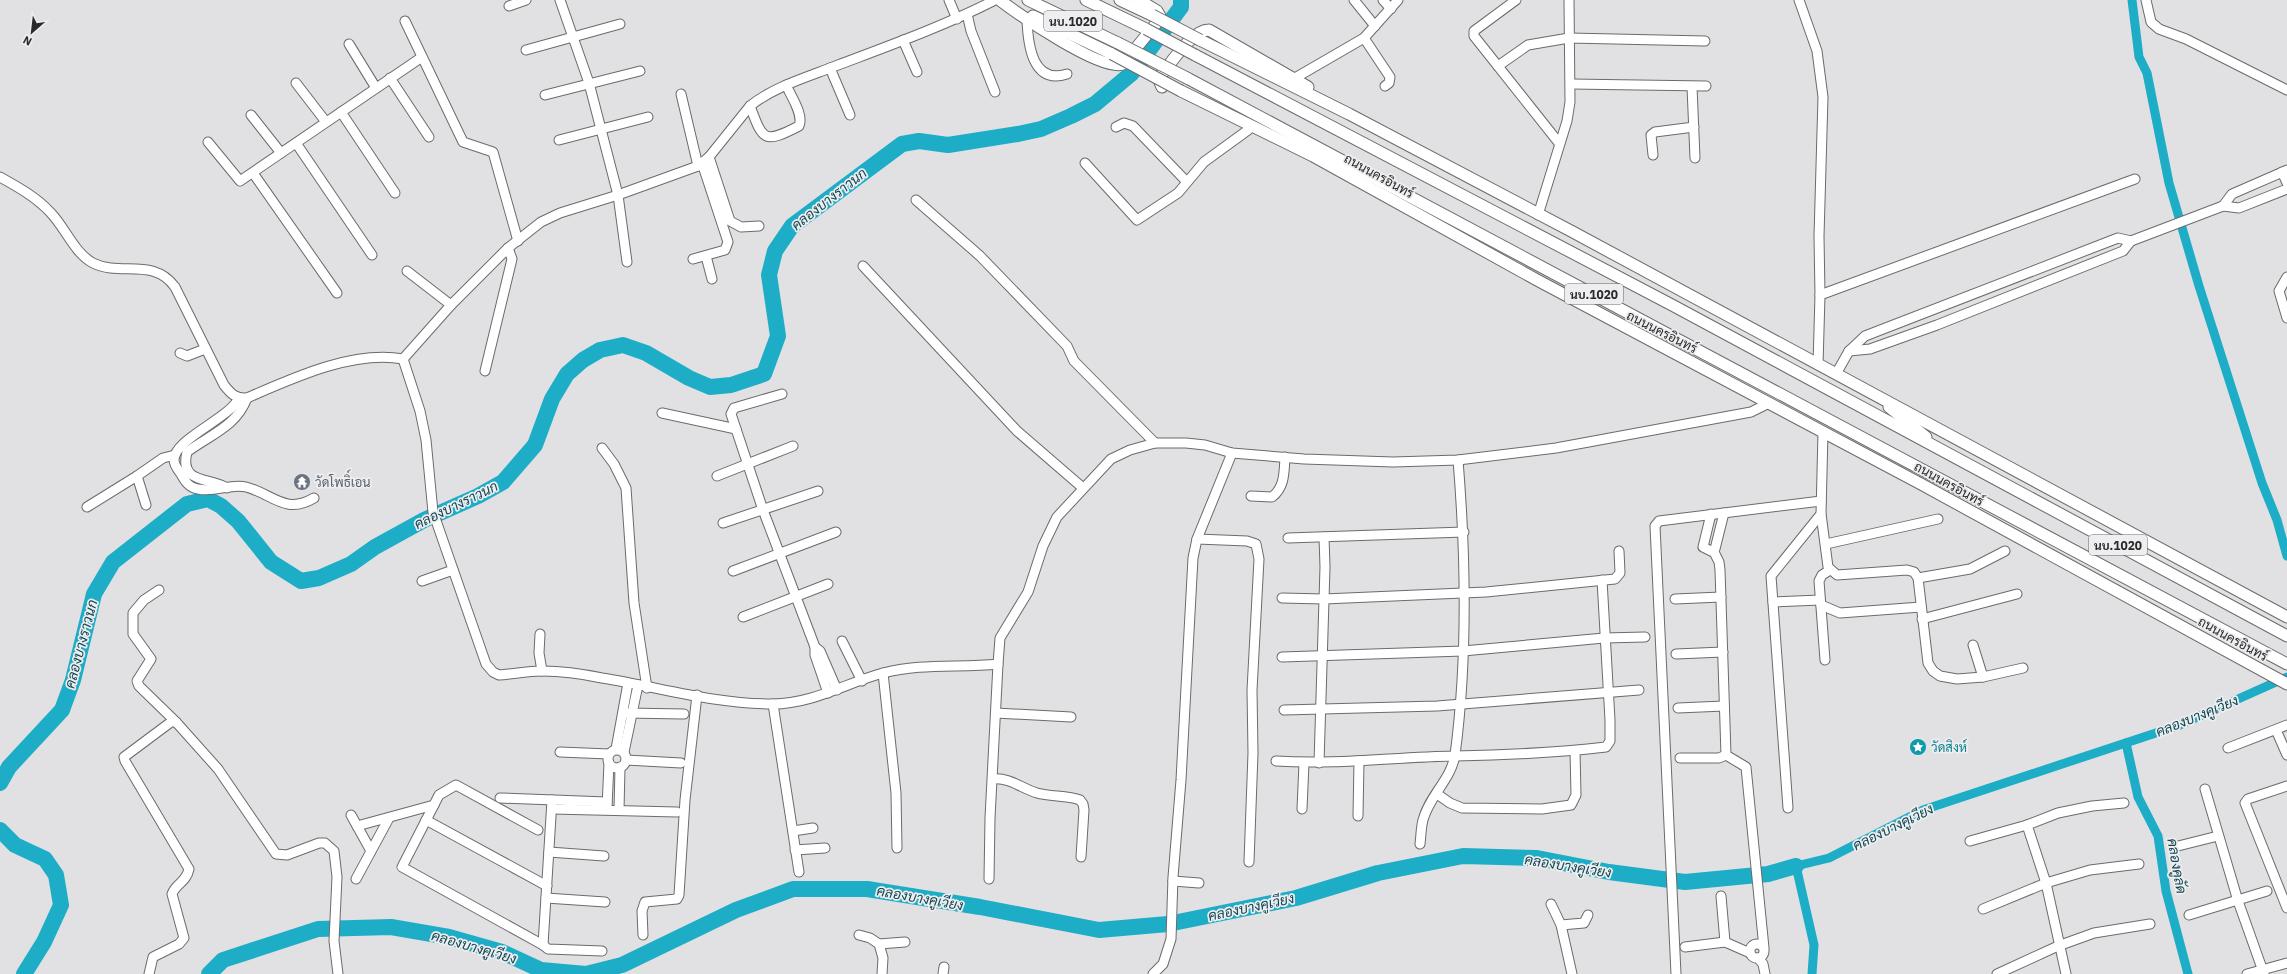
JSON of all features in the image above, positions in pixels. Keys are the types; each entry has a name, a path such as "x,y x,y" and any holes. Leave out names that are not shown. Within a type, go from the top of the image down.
{"main road":[{"name":"ถนนนครอินทร์","path":"999,0 1112,54 1181,91 1313,156 1543,284 1921,484 2287,684"},
{"path":"999,0 1027,20 1096,60 1117,66 1123,64 1159,20 1160,16 1157,11 1139,0"},
{"name":"ถนนนครอินทร์","path":"1028,0 1187,78 2001,510 2286,664"},
{"name":"ถนนนครอินทร์","path":"1086,0 1146,29 1672,305 1948,455 2287,636"},
{"name":"นบ.1020","path":"1120,0 1349,114 1869,391 2287,617"},
{"path":"1313,156 1236,126 1161,86 1159,80 1161,75 1195,35 1203,30 1209,30 1295,78 1349,114"},
{"path":"1869,391 1948,455"},
{"path":"1921,484 2001,510"}],"street":[{"path":"509,6 526,0"},
{"path":"560,0 572,39 589,83 618,195 626,262"},
{"path":"949,0 957,19"},
{"path":"403,359 451,305 508,248 540,222 560,213 618,195 703,162 750,106 786,85 957,19 999,0"},
{"path":"1354,0 1375,26"},
{"path":"1383,0 1391,9"},
{"path":"1295,78 1364,38 1398,0"},
{"path":"1516,0 1474,31 1474,36 1560,143"},
{"path":"1538,214 1567,121 1571,84 1568,0"},
{"path":"1799,0 1817,51 1823,96 1819,236 1820,295 1818,365"},
{"path":"2146,0 2151,22 2159,29 2186,39 2287,90"},
{"path":"967,14 971,31 995,92"},
{"path":"1027,20 1027,37 1040,71 1049,76 1058,77 1067,74"},
{"path":"405,21 463,142 494,152 518,241"},
{"path":"526,50 572,39 620,24"},
{"path":"1364,38 1390,77 1389,82 1385,86"},
{"path":"1498,66 1528,45 1569,38 1705,40"},
{"path":"903,40 918,72"},
{"path":"349,44 376,88"},
{"path":"208,142 240,181 422,57"},
{"path":"830,68 850,115"},
{"path":"545,95 640,71"},
{"path":"390,78 429,137"},
{"path":"296,83 326,122"},
{"path":"1571,84 1692,87 1706,86"},
{"path":"750,106 760,133 765,137 772,138 799,126 801,121 800,115 786,85"},
{"path":"1692,87 1695,158"},
{"path":"681,94 728,242 725,250 693,259"},
{"path":"341,112 395,193"},
{"path":"251,115 281,153"},
{"path":"559,140 648,117"},
{"path":"1116,127 1124,123 1132,126 1186,181"},
{"path":"1653,155 1651,135 1654,132 1694,127"},
{"path":"1085,163 1137,220 1178,193 1186,181 1204,162 1248,130"},
{"path":"296,143 372,255"},
{"path":"703,162 730,221 741,227 759,226"},
{"path":"2223,206 2232,194 2285,171 2287,183"},
{"path":"253,173 337,293"},
{"path":"1820,295 2135,179"},
{"path":"2,181 43,204 60,223 82,254 92,262 104,266 154,271 168,277 175,287 224,385 230,393 243,398"},
{"path":"1849,351 1870,349 1937,325 2123,251 2130,241 2223,206 2239,208 2287,190"},
{"path":"916,200 980,256 1067,346 1074,361 1155,443"},
{"path":"1836,374 1849,351 1865,336 1931,312 2118,238 2130,241"},
{"path":"485,371 512,259 508,248"},
{"path":"706,256 712,278"},
{"path":"2050,265 2056,278"},
{"path":"863,266 1017,431 1083,488"},
{"path":"407,272 451,305"},
{"path":"2287,277 2280,291 2287,318"},
{"path":"1931,312 1937,325"},
{"path":"1889,327 1894,340"},
{"path":"180,353 187,356 205,349"},
{"path":"87,507 163,458 175,455 192,437 235,407 243,398 297,377 362,358 393,357 403,359"},
{"path":"403,359 420,411 426,440 434,512 439,530 486,664 493,672 499,675 542,671 603,678 642,687 697,696 739,702 773,704 801,700 832,692 883,673 930,666 998,664"},
{"path":"782,394 734,408 731,414 763,510 815,648 815,655 832,692"},
{"path":"227,488 219,483 197,479 190,473 185,462 187,452 236,419 243,409 243,398"},
{"path":"989,879 990,818 1000,638 1028,592 1048,534 1057,517 1111,458 1130,450 1155,443 1206,446 1232,453 1285,457 1393,462 1458,460 1572,445 1751,412 1769,403"},
{"path":"662,413 736,429"},
{"path":"1823,432 1821,501 1830,570 1837,575 1910,570 1918,578 1928,664 1933,671 1940,676 1957,679 1983,677 2023,668"},
{"path":"717,476 793,446"},
{"path":"602,448 614,464 626,488 634,604 642,687 628,713"},
{"path":"1153,974 1163,964 1171,939 1173,881 1181,780 1193,558 1197,539 1232,453"},
{"path":"175,455 176,466 188,485 197,489 216,491 240,485 252,488 292,506 304,504 314,498"},
{"path":"1251,496 1272,497 1279,492 1282,484 1285,457"},
{"path":"1420,844 1423,820 1452,768 1455,756 1460,704 1465,593 1464,532 1458,460"},
{"path":"137,476 146,505"},
{"path":"723,523 818,491"},
{"path":"1676,974 1673,938 1655,526 1659,521 1821,501"},
{"path":"1724,513 1713,550 1719,562 1726,755"},
{"path":"1711,514 1703,547 1713,550"},
{"path":"1788,808 1771,576 1822,514"},
{"path":"1826,544 1938,519"},
{"path":"733,571 836,532"},
{"path":"1288,538 1464,532"},
{"path":"1319,763 1326,567 1324,537"},
{"path":"1197,539 1248,541 1256,544 1259,559 1252,690 1253,753 1249,862"},
{"path":"1282,598 1324,599 1465,593 1615,580 1618,576 1620,551"},
{"path":"1918,578 1970,569 2005,551"},
{"path":"422,582 452,570"},
{"path":"1825,660 1819,580 1830,570"},
{"path":"1276,761 1319,763 1455,756 1489,756 1575,751 1606,746 1610,741 1602,580"},
{"path":"744,617 828,584"},
{"path":"159,590 144,600 133,613 133,634 150,659 136,681 218,768 276,854 287,855 319,843 325,843 334,852 337,877 334,941 338,974"},
{"path":"1922,619 2017,594"},
{"path":"1675,599 1721,597"},
{"path":"1773,602 1821,603 1840,613 1921,608"},
{"path":"540,634 539,654 542,671"},
{"path":"1282,658 1463,652 1604,638 1645,637"},
{"path":"842,641 862,681"},
{"path":"1973,645 1983,677"},
{"path":"1676,654 1723,652"},
{"path":"883,673 896,793 897,848"},
{"path":"607,806 628,713 628,683"},
{"path":"1284,710 1320,710 1460,704 1607,694 1639,690"},
{"path":"643,935 642,906 645,902 677,899 679,895 685,800 697,696"},
{"path":"773,704 799,872"},
{"path":"1678,708 1724,706"},
{"path":"628,713 684,714"},
{"path":"996,713 1071,717"},
{"path":"149,974 153,957 179,944 184,938 172,894 174,890 185,881 189,869 124,761 124,757 167,724 176,722"},
{"path":"2228,748 2287,725"},
{"path":"2276,730 2287,755"},
{"path":"1437,794 1450,803 1462,808 1542,809 1571,805 1576,795 1575,751"},
{"path":"560,752 681,763"},
{"path":"1680,758 1719,758 1726,755"},
{"path":"1726,755 1746,767 1754,831 1764,948 1763,955 1754,956"},
{"path":"618,758 619,810"},
{"path":"1358,816 1359,761"},
{"path":"1302,809 1304,763"},
{"path":"993,779 1013,783 1035,792 1051,796 1080,800 1083,804 1084,810 1081,857"},
{"path":"538,830 456,785 439,795 402,868 548,949 602,951"},
{"path":"2287,786 2248,799 2245,803 2287,908"},
{"path":"2205,789 2238,901 2263,972"},
{"path":"500,798 552,804 607,806 619,810 677,812"},
{"path":"1970,841 2027,825 2058,813 2092,806 2124,803"},
{"path":"543,945 552,804"},
{"path":"357,826 434,805"},
{"path":"351,815 371,851"},
{"path":"356,879 389,818"},
{"path":"426,820 547,886"},
{"path":"2027,825 2046,883 2058,946 2066,974"},
{"path":"793,831 813,828"},
{"path":"2178,846 2218,836"},
{"path":"795,850 825,848"},
{"path":"549,852 604,856"},
{"path":"1983,909 2046,883 2090,870 2139,864"},
{"path":"1173,881 1199,883"},
{"path":"2189,914 2238,901 2267,891"},
{"path":"1721,896 1725,942"},
{"path":"546,898 605,902"},
{"path":"1551,904 1561,925 1572,974"},
{"path":"1561,925 1584,923 1588,915"},
{"path":"1997,974 2058,946 2094,933 2150,924"},
{"path":"859,935 870,938 879,944 905,942"},
{"path":"1685,947 1725,942 1754,956 1763,964 1765,974"},
{"path":"879,944 883,958 882,974"},
{"path":"2247,974 2263,972 2287,963"}],"waterway":[{"name":"คลองบางราวนก","path":"0,783 9,767 62,710 73,680 94,594 113,562 187,504 208,499 221,506 238,521 271,562 301,581 319,578 351,564 375,547 424,520 478,496 503,482 535,445 552,399 567,374 583,360 600,350 623,345 646,353 689,378 710,387 731,385 764,374 778,336 769,275 775,251 792,226 902,144 919,141 948,145 1018,134 1041,129 1095,104 1132,73 1181,7 1181,0"},
{"path":"2132,0 2139,57 2147,73 2169,183 2199,286 2262,483 2277,520 2287,556"},
{"name":"คลองบางคูเวียง","path":"1812,974 1814,945 1796,866 1829,858 1923,810 2180,725 2287,677"},
{"name":"คลองคูลัด","path":"2126,743 2138,797 2158,836 2166,891 2188,974"},
{"name":"คลองบางราวนก","path":"0,830 15,845 45,859 56,875 61,905 44,942 24,974"},
{"name":"คลองบางคูเวียง","path":"209,974 223,960 318,929 391,927 449,937 502,952 541,970 586,974 622,965 736,910 793,889 867,889 980,907 1099,930 1168,924 1296,898 1378,873 1463,856 1537,858 1609,872 1685,882 1768,874 1796,866"}],"place":[{"name":"วัดโพธิ์เอน","path":"302,482"},
{"name":"วัดสิงห์","path":"1918,747"}]}
